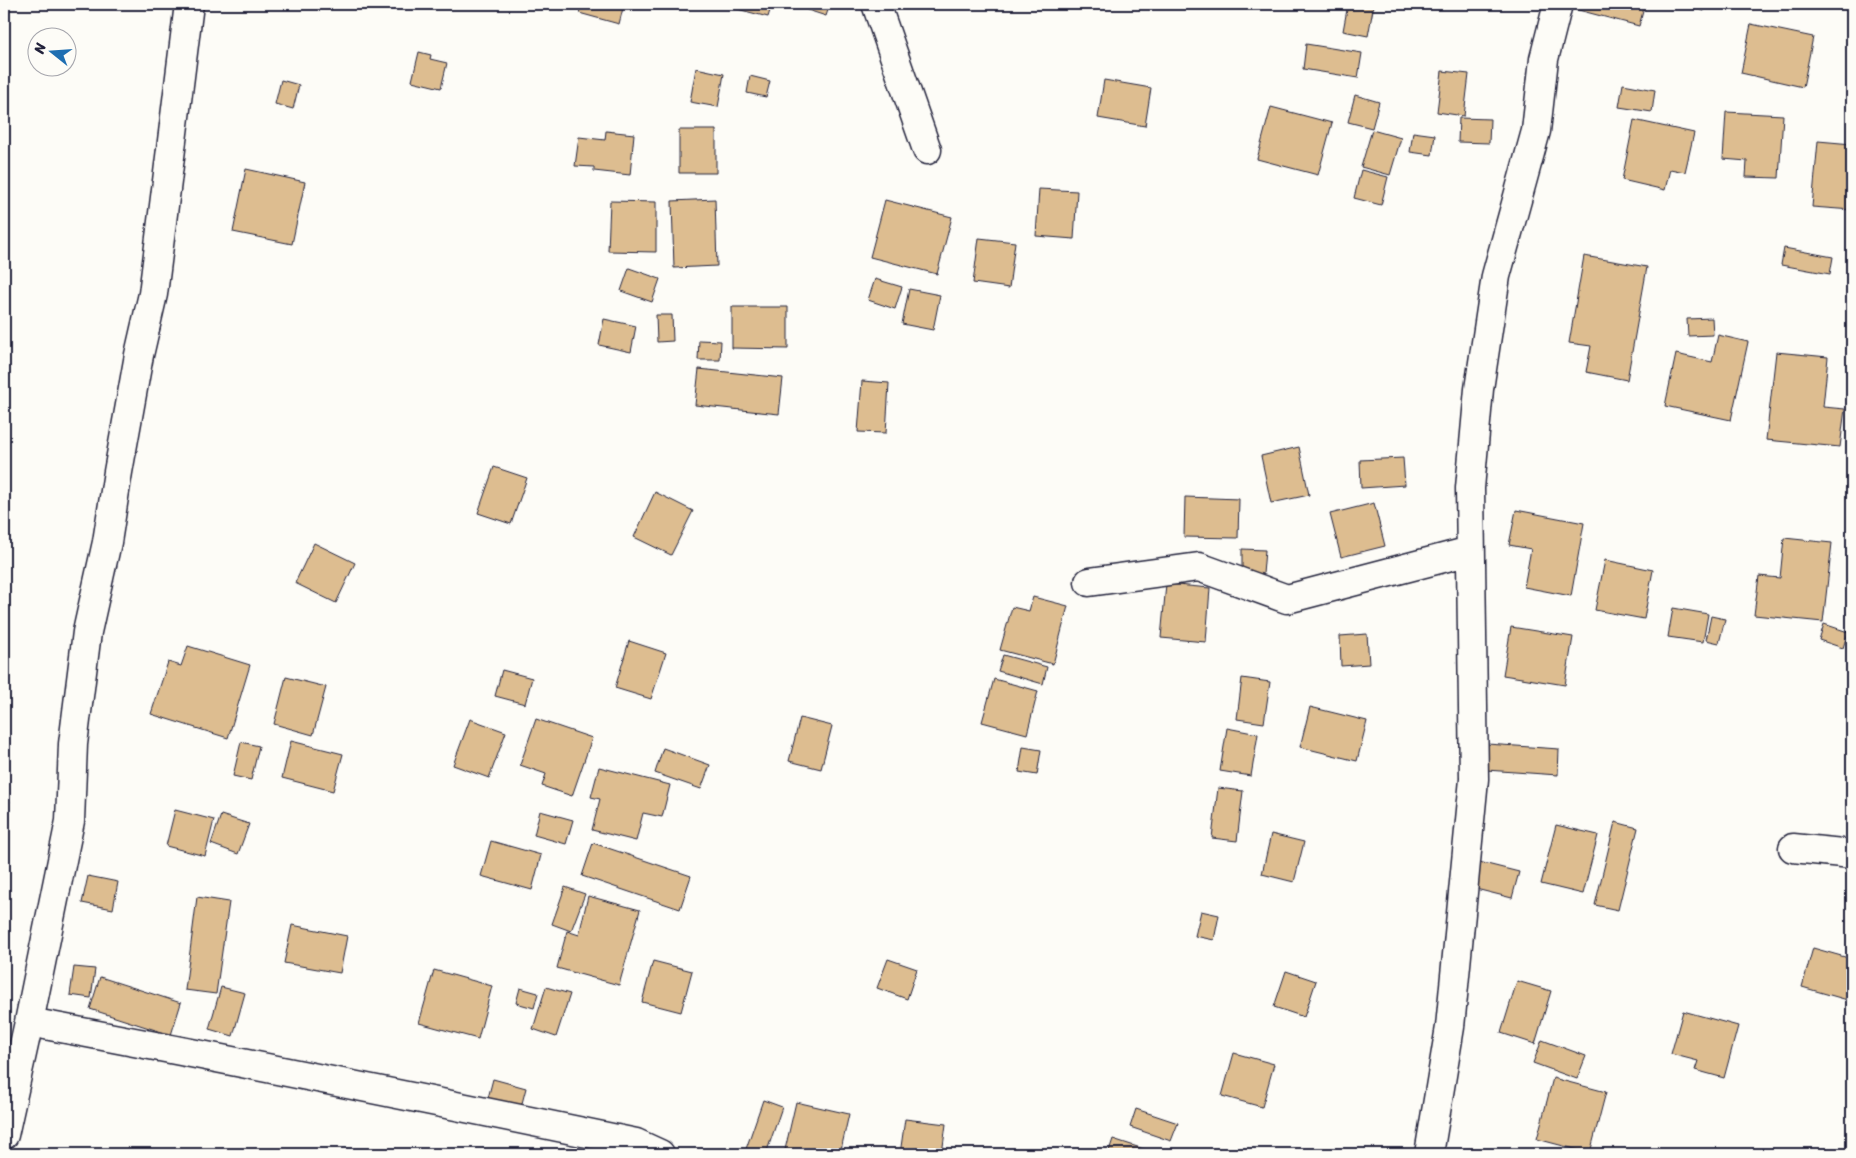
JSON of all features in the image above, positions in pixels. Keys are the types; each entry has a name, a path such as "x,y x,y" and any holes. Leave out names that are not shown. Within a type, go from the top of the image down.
{"street":[{"path":"4,1135 70,821 73,744 86,632 107,542 139,355 153,294 189,4"},
{"path":"876,4 927,150"},
{"path":"1430,1154 1450,1027 1474,779 1470,488 1479,389 1496,276 1536,132 1544,59 1558,4"},
{"path":"1089,582 1199,567 1287,598 1470,551"},
{"path":"1793,848 1852,854"},
{"path":"29,1022 451,1104 636,1143 660,1154"}],"building":[{"path":"582,4 624,4 619,24 579,13"},
{"path":"718,4 772,4 768,17"},
{"path":"789,4 830,4 826,16"},
{"path":"1348,4 1374,4 1368,36 1343,31"},
{"path":"1568,4 1645,4 1639,26 1567,7"},
{"path":"1682,4 1706,4 1704,11"},
{"path":"1751,24 1813,37 1803,87 1741,73"},
{"path":"1306,44 1362,53 1358,78 1303,69"},
{"path":"419,52 431,55 430,59 447,63 441,88 412,81"},
{"path":"696,68 724,74 718,107 690,102"},
{"path":"1442,71 1469,74 1464,116 1437,112"},
{"path":"750,76 770,81 766,97 747,93"},
{"path":"281,80 299,85 293,109 275,104"},
{"path":"1104,80 1151,88 1145,126 1098,118"},
{"path":"1623,84 1655,90 1652,112 1619,107"},
{"path":"1355,95 1379,102 1372,128 1348,122"},
{"path":"1271,107 1332,123 1318,175 1257,159"},
{"path":"1726,112 1783,115 1779,178 1746,177 1747,161 1723,159"},
{"path":"1459,118 1490,119 1489,143 1458,142"},
{"path":"1634,120 1694,133 1685,172 1670,169 1665,190 1622,180"},
{"path":"679,130 716,130 716,173 679,173"},
{"path":"1372,130 1401,138 1390,175 1361,167"},
{"path":"606,131 634,134 630,175 594,171 594,167 575,166 579,137 605,140"},
{"path":"1413,132 1435,135 1432,155 1410,152"},
{"path":"1818,141 1852,144 1852,210 1812,207"},
{"path":"246,169 305,182 292,244 233,232"},
{"path":"1361,170 1388,177 1381,205 1354,198"},
{"path":"1039,189 1077,191 1074,239 1036,236"},
{"path":"715,199 717,266 674,268 672,201"},
{"path":"885,200 952,217 937,274 870,257"},
{"path":"610,201 656,202 656,252 608,251"},
{"path":"979,238 1015,242 1009,288 973,283"},
{"path":"1784,248 1833,257 1830,274 1781,265"},
{"path":"1584,256 1647,267 1627,380 1586,372 1591,346 1569,343"},
{"path":"629,268 660,279 652,302 621,291"},
{"path":"875,279 902,287 895,309 868,300"},
{"path":"909,289 940,295 933,330 902,324"},
{"path":"732,307 788,307 788,349 732,348"},
{"path":"656,315 672,315 673,341 657,342"},
{"path":"1712,318 1713,335 1688,336 1687,319"},
{"path":"604,319 636,326 631,352 599,345"},
{"path":"1718,335 1748,342 1731,420 1665,406 1676,354 1712,362"},
{"path":"699,340 721,341 720,360 698,360"},
{"path":"1776,352 1828,357 1823,407 1845,409 1840,447 1766,440"},
{"path":"699,369 783,378 779,414 695,405"},
{"path":"862,381 889,383 886,433 858,432"},
{"path":"1299,447 1309,495 1271,503 1261,456"},
{"path":"1403,458 1405,485 1361,488 1360,460"},
{"path":"494,467 527,478 511,524 478,513"},
{"path":"655,492 693,511 671,555 634,537"},
{"path":"1185,497 1239,499 1238,538 1184,537"},
{"path":"1374,503 1385,546 1341,557 1330,514"},
{"path":"1516,510 1584,523 1571,596 1524,587 1531,549 1509,545"},
{"path":"1784,538 1832,543 1823,622 1754,615 1759,576 1780,578"},
{"path":"314,543 355,563 336,603 295,583"},
{"path":"1242,549 1265,550 1263,574 1242,573"},
{"path":"1605,560 1653,570 1644,619 1595,610"},
{"path":"1166,584 1210,588 1206,642 1161,638"},
{"path":"1033,597 1068,606 1053,664 1000,650 1012,607 1029,611"},
{"path":"1673,608 1708,614 1703,642 1668,637"},
{"path":"1711,616 1725,619 1719,643 1706,640"},
{"path":"1824,624 1848,632 1843,648 1819,640"},
{"path":"1511,627 1573,637 1565,685 1503,675"},
{"path":"1367,634 1369,664 1341,666 1340,636"},
{"path":"629,641 666,653 651,699 615,688"},
{"path":"188,646 250,665 228,738 151,714 168,662 181,666"},
{"path":"1003,655 1047,667 1043,684 998,671"},
{"path":"502,670 532,678 525,704 495,696"},
{"path":"286,677 326,687 313,735 274,724"},
{"path":"1242,678 1270,682 1264,723 1237,719"},
{"path":"994,679 1038,691 1027,734 982,722"},
{"path":"1310,707 1367,721 1357,761 1300,747"},
{"path":"800,718 832,726 821,769 789,761"},
{"path":"470,719 506,732 489,778 453,765"},
{"path":"536,719 592,738 572,796 542,786 546,774 520,765"},
{"path":"1227,728 1258,734 1251,776 1220,771"},
{"path":"291,741 343,754 333,791 282,778"},
{"path":"241,742 259,746 251,780 233,776"},
{"path":"1487,744 1559,749 1558,775 1486,770"},
{"path":"1023,747 1041,750 1037,775 1019,772"},
{"path":"663,748 710,765 701,789 655,773"},
{"path":"599,767 670,785 662,817 643,813 636,841 592,830 600,799 591,797"},
{"path":"1218,788 1243,791 1237,841 1212,838"},
{"path":"4,799 10,801 4,820"},
{"path":"175,810 214,820 205,856 166,846"},
{"path":"540,811 573,820 566,844 534,835"},
{"path":"221,815 249,824 238,854 211,844"},
{"path":"1615,822 1638,828 1618,910 1595,905"},
{"path":"1556,825 1598,835 1583,894 1541,884"},
{"path":"1271,834 1304,842 1294,882 1262,874"},
{"path":"491,841 541,855 532,890 481,876"},
{"path":"593,843 691,876 680,909 582,876"},
{"path":"1475,861 1519,872 1512,898 1468,887"},
{"path":"88,876 118,882 113,909 82,903"},
{"path":"565,887 585,894 571,931 552,924"},
{"path":"588,896 640,910 619,985 557,968 567,931 579,935"},
{"path":"197,897 229,902 216,994 185,990"},
{"path":"1201,911 1219,915 1214,940 1195,936"},
{"path":"292,925 347,936 340,973 284,963"},
{"path":"1813,948 1852,959 1851,1001 1802,987"},
{"path":"888,959 917,969 907,999 877,988"},
{"path":"653,961 692,971 681,1012 642,1002"},
{"path":"74,967 95,969 91,998 70,995"},
{"path":"434,970 492,986 478,1039 419,1023"},
{"path":"1286,971 1316,981 1304,1017 1274,1007"},
{"path":"100,977 181,1003 171,1035 90,1009"},
{"path":"1517,981 1551,991 1535,1044 1501,1033"},
{"path":"221,987 245,993 233,1036 209,1029"},
{"path":"546,987 570,994 556,1037 533,1029"},
{"path":"520,988 538,993 534,1008 516,1003"},
{"path":"1683,1011 1738,1026 1724,1078 1695,1070 1698,1061 1671,1054"},
{"path":"1542,1040 1586,1056 1577,1079 1533,1063"},
{"path":"1234,1053 1274,1064 1262,1107 1222,1096"},
{"path":"1553,1078 1606,1092 1590,1153 1537,1139"},
{"path":"493,1079 526,1088 520,1111 487,1102"},
{"path":"763,1100 782,1107 766,1154 746,1149"},
{"path":"796,1102 849,1114 840,1154 784,1154"},
{"path":"1136,1109 1178,1123 1171,1141 1130,1127"},
{"path":"905,1119 946,1124 942,1154 900,1154"},
{"path":"1113,1139 1159,1154 1108,1154"}]}
